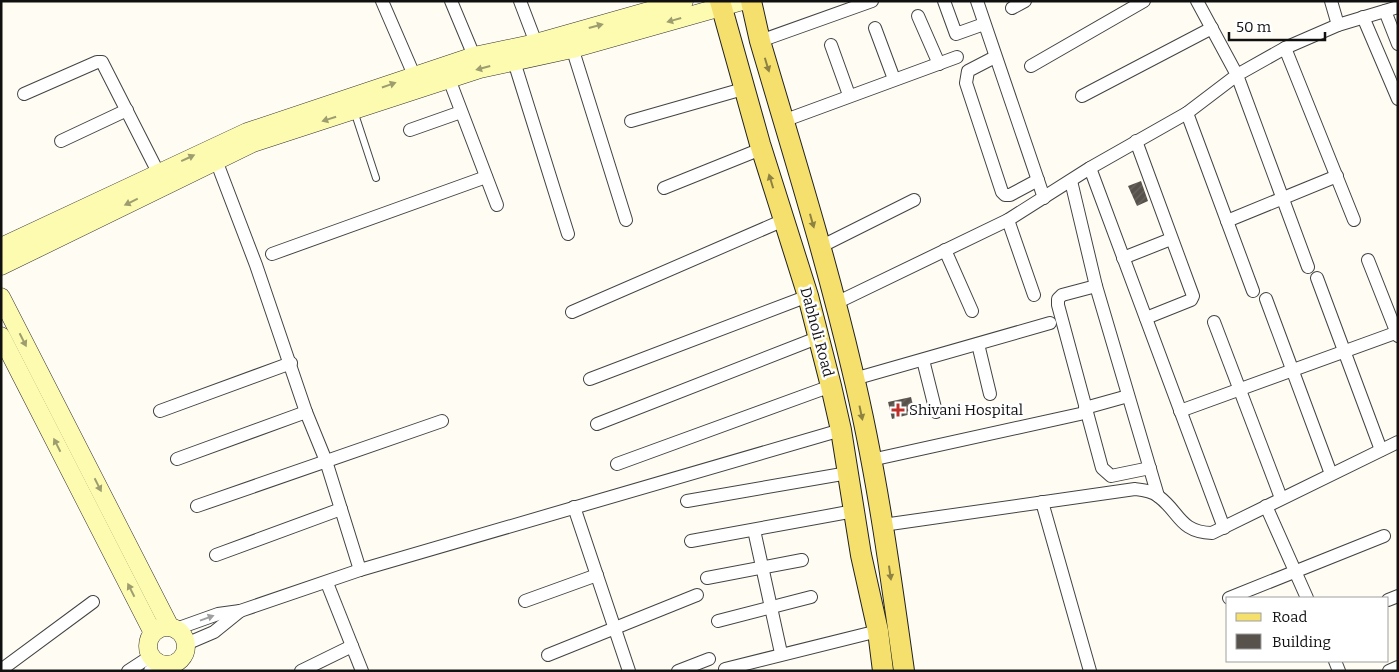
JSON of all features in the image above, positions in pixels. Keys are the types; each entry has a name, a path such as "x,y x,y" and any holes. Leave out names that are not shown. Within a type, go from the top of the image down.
{"main road":[{"name":"Dabholi Road","path":"751,1 760,41 836,303 854,379 883,525 904,671"},
{"name":"Dabholi Road","path":"721,4 743,89 808,296 817,338 831,386 841,430 854,511 878,631 883,671"}],"street":[{"path":"382,1 417,83"},
{"path":"451,1 474,56"},
{"path":"520,1 536,43"},
{"path":"628,25 684,1"},
{"path":"1,266 58,229 214,153 253,143 287,125 446,73 474,56 512,55 628,25 742,1"},
{"path":"760,41 872,1"},
{"path":"944,1 956,34 984,24"},
{"path":"977,1 1044,198"},
{"path":"1012,8 1025,1"},
{"path":"1197,1 1237,75 1308,267"},
{"path":"1331,1 1338,25"},
{"path":"1031,66 1136,3"},
{"path":"836,303 1008,220 1071,182 1090,168 1187,113 1237,75 1285,48 1338,25 1392,9 1398,44"},
{"path":"918,16 939,64"},
{"path":"1363,18 1398,99"},
{"path":"876,28 894,79"},
{"path":"1082,96 1212,28"},
{"path":"446,73 480,69 536,43 570,41"},
{"path":"570,41 626,220"},
{"path":"832,44 849,96"},
{"path":"1285,48 1354,220"},
{"path":"512,55 568,234"},
{"path":"783,121 957,57"},
{"path":"996,57 968,71 966,76 1002,192 1005,195 1010,195 1038,180"},
{"path":"24,94 97,62 102,62 161,179"},
{"path":"446,73 497,204"},
{"path":"632,121 743,89"},
{"path":"61,141 127,110"},
{"path":"410,130 461,112"},
{"path":"1187,113 1253,292"},
{"path":"1136,141 1193,296 1191,300 1146,318"},
{"path":"664,188 761,149"},
{"path":"214,153 291,363 306,412 326,461 360,570"},
{"path":"1090,168 1224,528"},
{"path":"1226,220 1337,176"},
{"path":"272,254 486,177"},
{"path":"1071,182 1096,286 1158,496 1184,525 1197,532 1212,533 1398,442"},
{"path":"820,247 914,200"},
{"path":"572,312 784,220"},
{"path":"1008,220 1034,295"},
{"path":"1,246 58,229"},
{"path":"1123,258 1172,239"},
{"path":"945,250 972,311"},
{"path":"1180,411 1397,333 1368,260"},
{"path":"1317,278 1381,450"},
{"path":"1096,286 1062,296 1058,299 1082,411 1102,468 1106,474 1111,476 1150,468"},
{"path":"590,379 808,296"},
{"path":"1,297 173,628 184,638 186,657"},
{"path":"1266,299 1331,474"},
{"path":"1214,322 1281,498"},
{"path":"854,379 1050,323"},
{"path":"1,336 153,633"},
{"path":"597,424 817,338"},
{"path":"978,344 990,394"},
{"path":"923,360 936,412"},
{"path":"160,411 291,363"},
{"path":"617,464 831,386"},
{"path":"871,460 1082,411 1128,396"},
{"path":"177,459 306,412"},
{"path":"197,506 442,421"},
{"path":"159,665 148,645 153,633 158,629 173,628 218,614 240,611 327,583 360,570 841,430"},
{"path":"687,501 848,473"},
{"path":"883,525 1135,489 1158,496"},
{"path":"1042,502 1090,671"},
{"path":"1266,506 1307,597"},
{"path":"574,507 629,671"},
{"path":"216,555 341,509"},
{"path":"691,541 854,511"},
{"path":"754,530 781,653"},
{"path":"1232,597 1384,536"},
{"path":"707,578 802,560"},
{"path":"525,601 597,575"},
{"path":"327,583 362,671"},
{"path":"548,655 697,595"},
{"path":"718,621 811,597"},
{"path":"1,670 93,602"},
{"path":"128,671 174,663 186,657 240,611"},
{"path":"725,668 878,631"},
{"path":"301,671 352,646"},
{"path":"678,671 709,659"},
{"path":"1389,671 1398,667"}],"lane":[{"path":"352,104 376,178"}],"building":[{"path":"1141,181 1148,201 1137,206 1128,186"},
{"path":"911,397 915,413 892,419 888,402"}],"place":[{"name":"Shivani Hospital","path":"898,410"}]}
